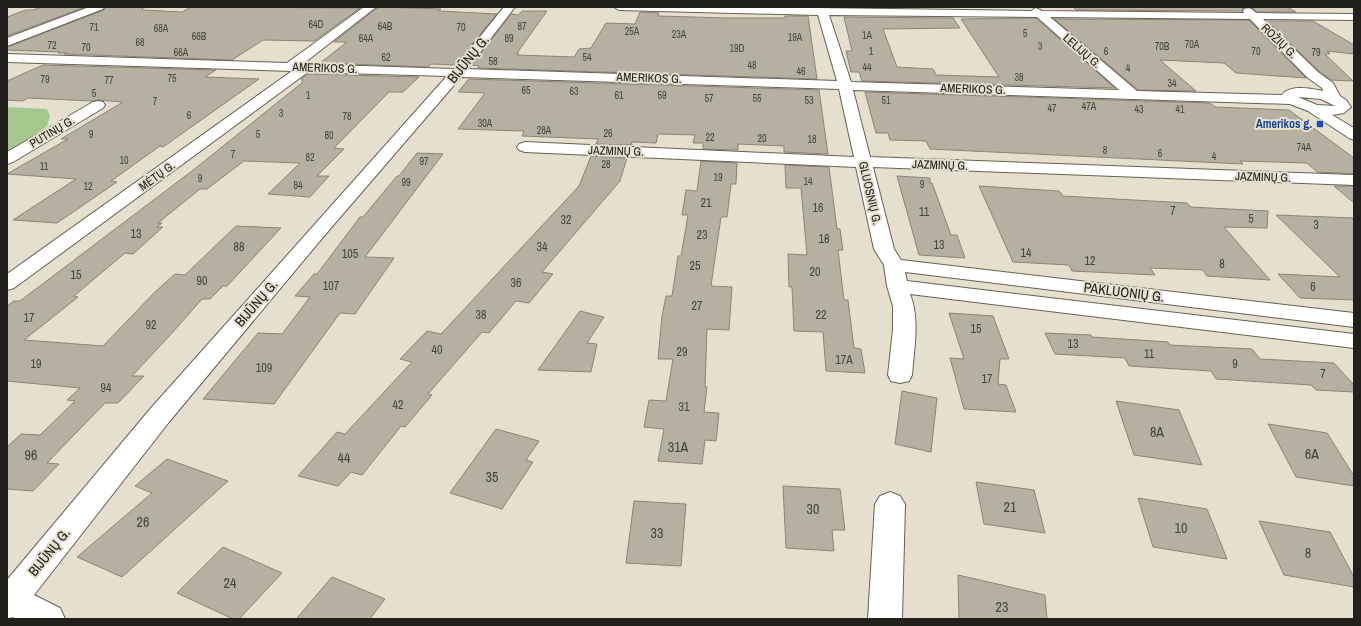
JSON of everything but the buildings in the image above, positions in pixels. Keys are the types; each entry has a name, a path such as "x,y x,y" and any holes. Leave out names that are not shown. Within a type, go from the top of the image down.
{"street":[{"path":"7,42 99,7"},
{"name":"MĖTŲ G.","path":"7,284 299,67 372,7"},
{"name":"BIJŪNŲ G.","path":"8,600 165,409 458,72 510,7"},
{"path":"619,7 822,12 1037,11 1354,17"},
{"name":"ROŽIŲ G.","path":"1245,7 1313,75 1328,86 1342,103 1354,135"},
{"name":"LELIJŲ G.","path":"1037,11 1132,94"},
{"name":"GLUOSNIŲ G.","path":"822,12 845,85 884,249 896,275 904,306 904,329 900,375"},
{"name":"AMERIKOS G.","path":"7,58 1132,94 1294,96 1319,94 1342,103"},
{"path":"1313,75 1294,96 1308,107 1331,110 1342,103"},
{"name":"PUTINŲ G.","path":"7,159 98,106"},
{"name":"ROŽIŲ G.","path":"1308,107 1327,117 1354,135"},
{"name":"JAZMINŲ G.","path":"525,147 863,162 1354,180"},
{"name":"PAKLUONIŲ G.","path":"896,275 1346,319"},
{"name":"PAKLUONIŲ G.","path":"896,275 1354,341"},
{"path":"1346,319 1354,337"},
{"path":"885,619 890,504"},
{"path":"8,600 48,619"}],"green space":[{"path":"7,107 47,109 50,116 47,126 28,140 7,151"}],"place":[{"name":"Amerikos g.","path":"1320,124"}]}
